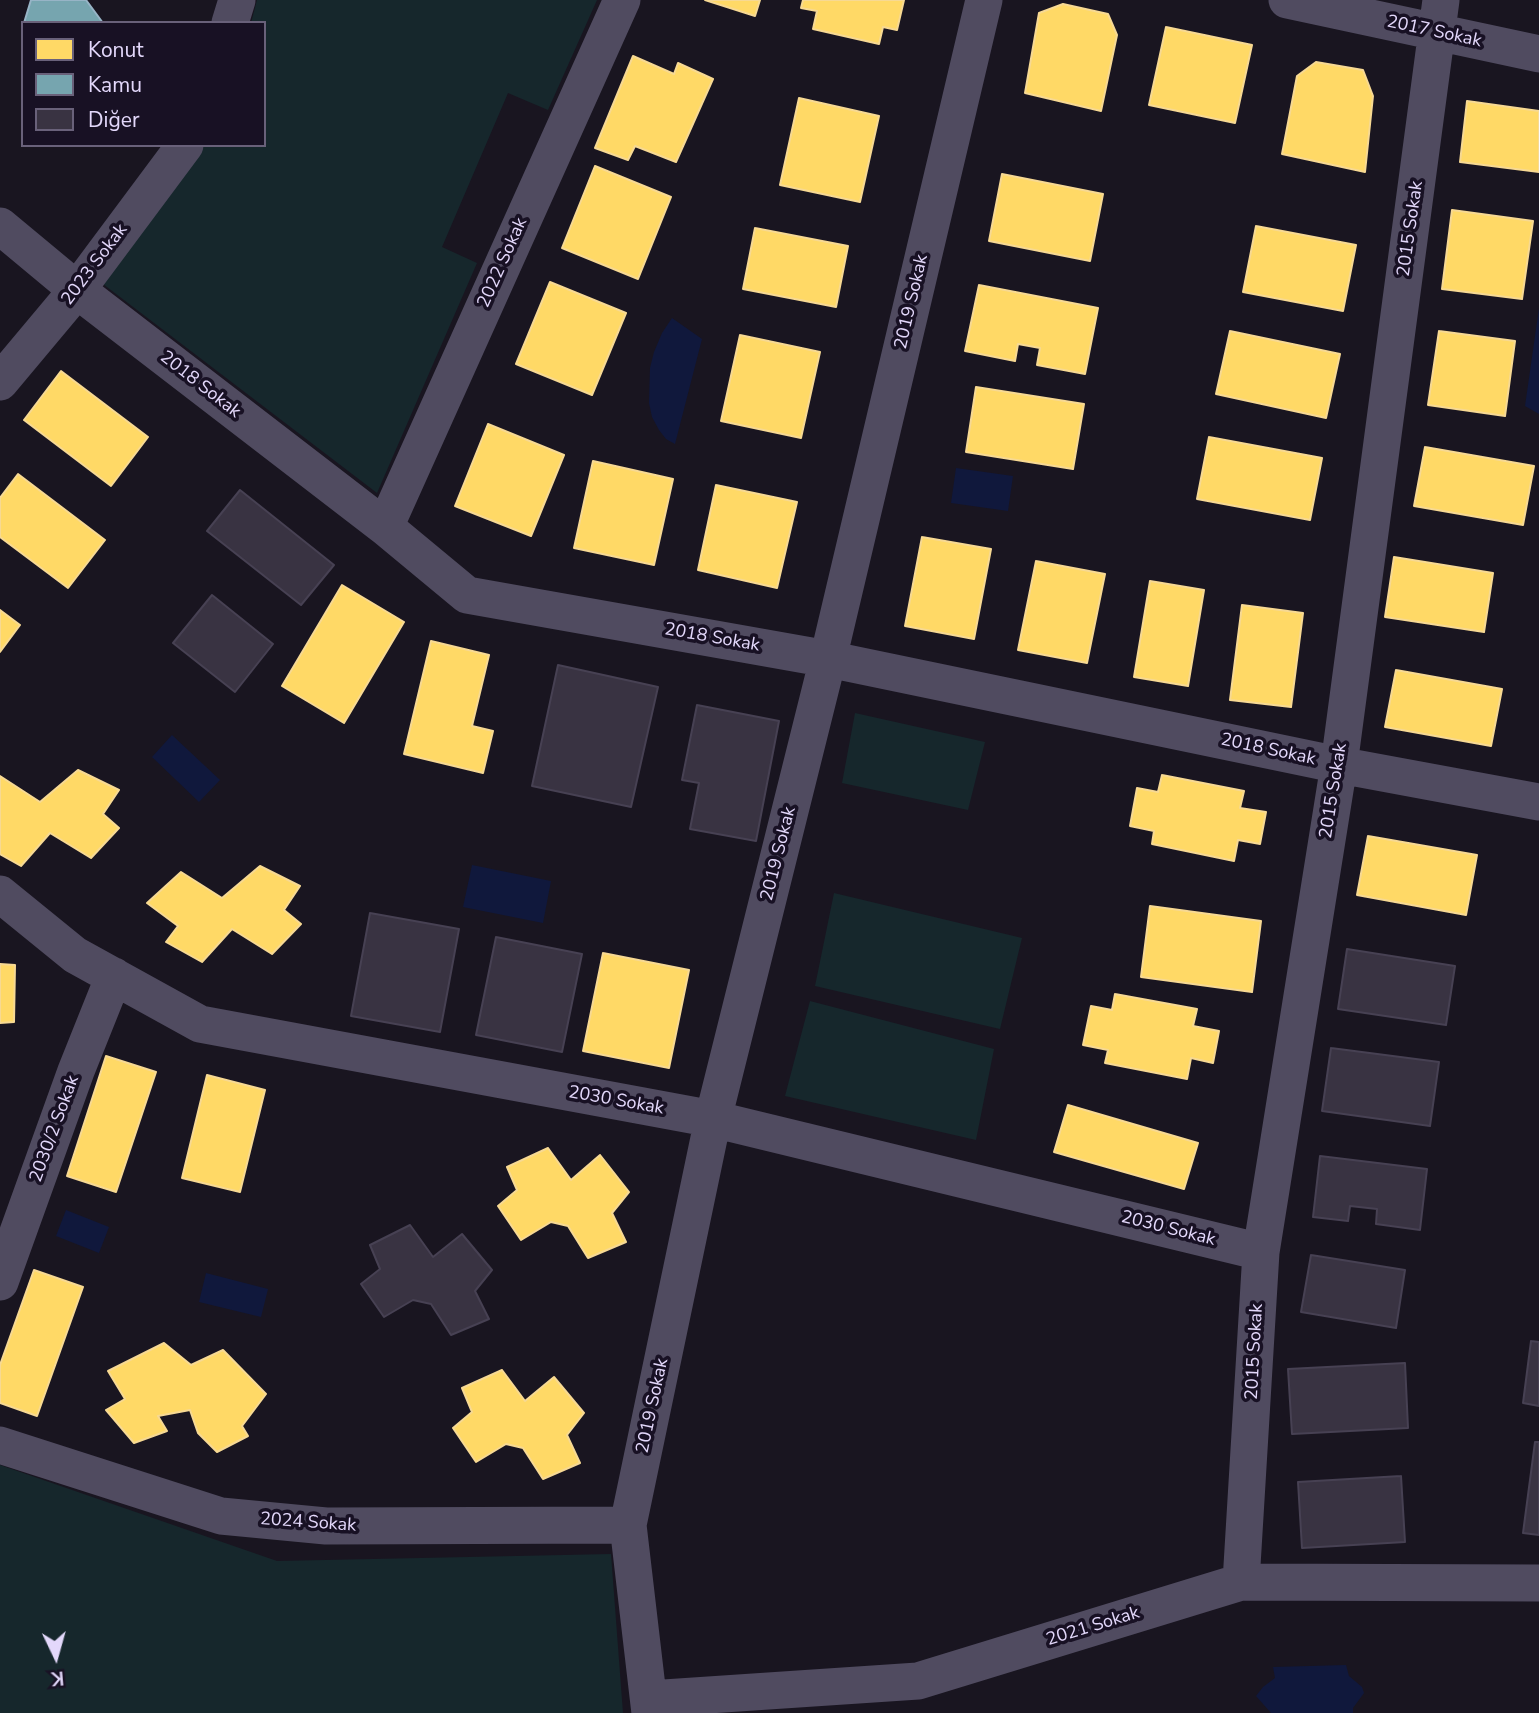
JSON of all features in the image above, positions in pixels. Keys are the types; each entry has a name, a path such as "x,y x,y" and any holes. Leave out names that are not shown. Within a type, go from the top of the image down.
{"street":[{"path":"231,21 237,0"},
{"name":"2022 Sokak","path":"384,527 622,0"},
{"name":"2019 Sokak","path":"650,1706 628,1525 713,1119 828,659 984,0"},
{"name":"2017 Sokak","path":"1287,0 1439,17 1539,54"},
{"name":"2015 Sokak","path":"1241,1582 1261,1252 1339,765 1439,17"},
{"name":"2023 Sokak","path":"0,382 77,290 184,147"},
{"name":"2018 Sokak","path":"0,226 77,290 467,594 828,659 1339,765 1539,802"},
{"name":"2030 Sokak","path":"0,894 75,955 200,1024 713,1119 1261,1252"},
{"name":"2030/2 Sokak","path":"0,1282 114,976"},
{"name":"2024 Sokak","path":"0,1445 221,1516 326,1526 628,1525"},
{"name":"2021 Sokak","path":"650,1706 919,1697 1241,1582 1539,1583"}],"shaded area":[{"path":"257,0 597,0 548,110 508,93 442,247 477,263 377,493 103,284 204,147 266,147 266,21 252,21"},
{"path":"855,713 985,742 968,810 842,783"},
{"path":"834,893 1022,938 1000,1029 815,986"},
{"path":"810,1001 994,1049 976,1140 785,1096"},
{"path":"0,1465 277,1561 611,1554 623,1713 0,1713"}],"water":[{"path":"1539,308 1539,414 1525,406"},
{"path":"672,318 702,339 675,444 666,439 659,430 649,403 650,368 654,352"},
{"path":"956,468 1013,476 1008,511 951,503"},
{"path":"172,735 220,780 199,802 152,757"},
{"path":"472,865 551,881 543,923 463,907"},
{"path":"66,1210 109,1227 99,1253 56,1236"},
{"path":"206,1273 268,1289 261,1317 199,1302"},
{"path":"1346,1665 1349,1676 1362,1687 1364,1693 1353,1708 1353,1713 1271,1713 1256,1696 1275,1678 1273,1667"}],"building: Konut":[{"path":"705,0 760,0 755,16"},
{"path":"803,0 904,0 897,30 883,27 879,44 813,29 817,11 801,8"},
{"path":"1063,4 1108,14 1117,35 1101,111 1025,93 1039,13"},
{"path":"1166,27 1252,45 1235,123 1149,105"},
{"path":"633,56 674,74 678,63 713,79 676,162 635,146 628,160 595,148"},
{"path":"1316,62 1363,70 1373,96 1365,172 1282,154 1297,76"},
{"path":"799,98 879,116 860,202 780,185"},
{"path":"1467,101 1539,111 1539,172 1460,162"},
{"path":"595,166 671,197 638,279 562,248"},
{"path":"1002,174 1103,194 1090,261 989,241"},
{"path":"1452,210 1533,221 1522,299 1442,289"},
{"path":"1256,226 1356,245 1343,311 1243,292"},
{"path":"755,228 848,246 836,307 743,289"},
{"path":"550,282 626,313 592,395 516,364"},
{"path":"979,285 1098,308 1085,374 1037,365 1040,348 1018,344 1015,361 965,351"},
{"path":"1230,331 1340,354 1326,418 1216,394"},
{"path":"1439,331 1515,341 1505,416 1428,405"},
{"path":"740,335 820,352 801,438 721,421"},
{"path":"61,371 148,437 111,486 24,420"},
{"path":"976,387 1084,404 1073,469 966,452"},
{"path":"488,424 564,455 531,536 455,506"},
{"path":"1209,437 1322,458 1310,520 1197,499"},
{"path":"1425,447 1534,466 1523,525 1414,506"},
{"path":"593,461 673,479 654,565 574,548"},
{"path":"18,474 105,540 68,588 0,537 0,498"},
{"path":"716,485 797,502 777,588 698,570"},
{"path":"922,537 991,549 974,639 905,626"},
{"path":"1394,557 1493,573 1484,632 1385,617"},
{"path":"1036,561 1105,574 1087,663 1018,650"},
{"path":"1150,581 1204,590 1188,686 1134,677"},
{"path":"342,585 404,622 344,723 282,686"},
{"path":"1242,605 1303,613 1291,707 1230,700"},
{"path":"0,610 20,625 0,652"},
{"path":"431,641 489,655 472,726 493,731 483,773 404,754"},
{"path":"1396,670 1502,689 1491,746 1385,727"},
{"path":"78,770 119,790 103,814 119,828 91,858 50,833 21,866 0,854 0,776 40,802"},
{"path":"1162,775 1244,791 1240,808 1266,812 1260,844 1238,840 1234,861 1152,844 1154,831 1130,826 1137,788 1158,792"},
{"path":"1368,836 1477,855 1466,915 1357,895"},
{"path":"260,866 300,886 284,910 301,924 272,954 232,929 202,962 166,942 178,926 147,903 181,872 222,898"},
{"path":"1150,906 1261,921 1252,992 1141,977"},
{"path":"603,953 689,970 669,1068 583,1051"},
{"path":"0,964 15,965 14,1022 0,1023"},
{"path":"1115,994 1197,1009 1193,1026 1219,1031 1213,1063 1191,1058 1187,1079 1105,1063 1108,1050 1083,1045 1091,1006 1112,1010"},
{"path":"106,1056 156,1072 116,1192 67,1176"},
{"path":"207,1075 265,1090 240,1192 182,1178"},
{"path":"1068,1105 1198,1143 1184,1189 1054,1152"},
{"path":"548,1148 571,1180 600,1155 629,1192 612,1213 626,1242 588,1258 568,1226 551,1222 521,1240 498,1206 517,1190 507,1167"},
{"path":"34,1270 83,1287 37,1416 0,1403 0,1365"},
{"path":"164,1343 191,1365 223,1350 266,1394 242,1426 248,1436 217,1452 198,1433 190,1410 158,1416 167,1431 134,1443 106,1410 125,1399 108,1371"},
{"path":"502,1370 525,1401 554,1377 584,1413 567,1435 580,1463 543,1479 523,1448 506,1444 476,1462 453,1428 472,1412 462,1388"}],"building: Kamu":[{"path":"31,0 86,0 102,21 25,21"}],"building: Diğer":[{"path":"240,490 334,565 301,605 207,531"},
{"path":"212,595 273,644 235,692 173,643"},
{"path":"558,665 658,687 631,807 532,786"},
{"path":"697,705 779,721 756,841 690,829 699,783 682,780"},
{"path":"370,913 459,929 440,1032 351,1016"},
{"path":"496,937 582,954 562,1052 476,1035"},
{"path":"1347,949 1455,966 1446,1025 1338,1009"},
{"path":"1331,1048 1439,1062 1430,1126 1322,1111"},
{"path":"1320,1156 1427,1169 1420,1230 1376,1224 1377,1209 1350,1206 1348,1221 1313,1217"},
{"path":"410,1225 433,1257 462,1234 492,1270 475,1291 489,1319 451,1335 431,1304 413,1300 384,1317 361,1284 380,1269 370,1245"},
{"path":"1311,1255 1405,1270 1396,1328 1301,1312"},
{"path":"1531,1341 1539,1342 1539,1406 1523,1403"},
{"path":"1405,1363 1408,1428 1292,1434 1288,1369"},
{"path":"1535,1442 1539,1442 1539,1535 1523,1533"},
{"path":"1401,1476 1405,1542 1302,1548 1298,1482"}]}
